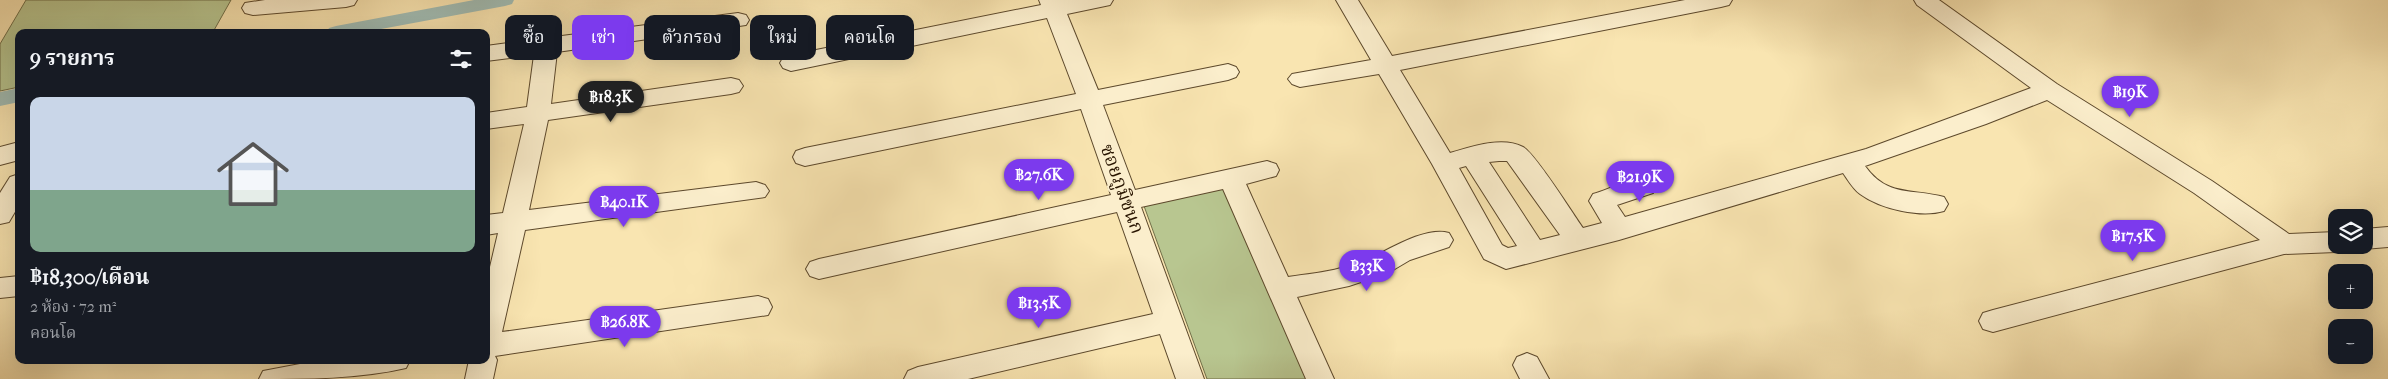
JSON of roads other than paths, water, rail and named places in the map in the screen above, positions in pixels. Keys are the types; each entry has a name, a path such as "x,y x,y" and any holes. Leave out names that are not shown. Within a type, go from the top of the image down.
{"street":[{"path":"253,8 346,0"},
{"path":"791,63 1052,5 1102,0"},
{"path":"1347,0 1444,163 1493,252 1506,259 1619,230 1848,162 1978,118 2049,90"},
{"path":"1300,80 1721,0"},
{"path":"1925,0 2049,90 2203,187 2284,244"},
{"name":"ซอยภูมิชนก","path":"1052,5 1090,101 1190,379"},
{"path":"562,44 644,33"},
{"path":"490,53 505,51"},
{"path":"490,326 512,222 538,114 544,60"},
{"path":"805,157 1228,72"},
{"path":"490,120 731,86"},
{"path":"0,156 15,152"},
{"path":"1444,163 1506,152 1515,154 1525,164 1578,241"},
{"path":"1473,157 1534,252"},
{"path":"1848,162 1870,188 1885,196 1912,202 1935,204"},
{"path":"819,269 1266,170"},
{"path":"1231,178 1320,379"},
{"path":"0,181 15,179"},
{"path":"1619,230 1602,201 1644,187"},
{"path":"0,215 15,190"},
{"path":"490,225 756,191"},
{"path":"2373,238 2388,237"},
{"path":"1280,289 1340,279 1379,266 1401,253 1440,240"},
{"path":"1992,321 2284,244 2328,242"},
{"path":"0,288 15,286"},
{"path":"490,344 758,307"},
{"path":"918,379 1169,321"},
{"path":"273,379 370,364"},
{"path":"478,379 482,364"}],"waterway":[{"path":"352,29 505,0"},
{"path":"0,99 15,96"}]}
